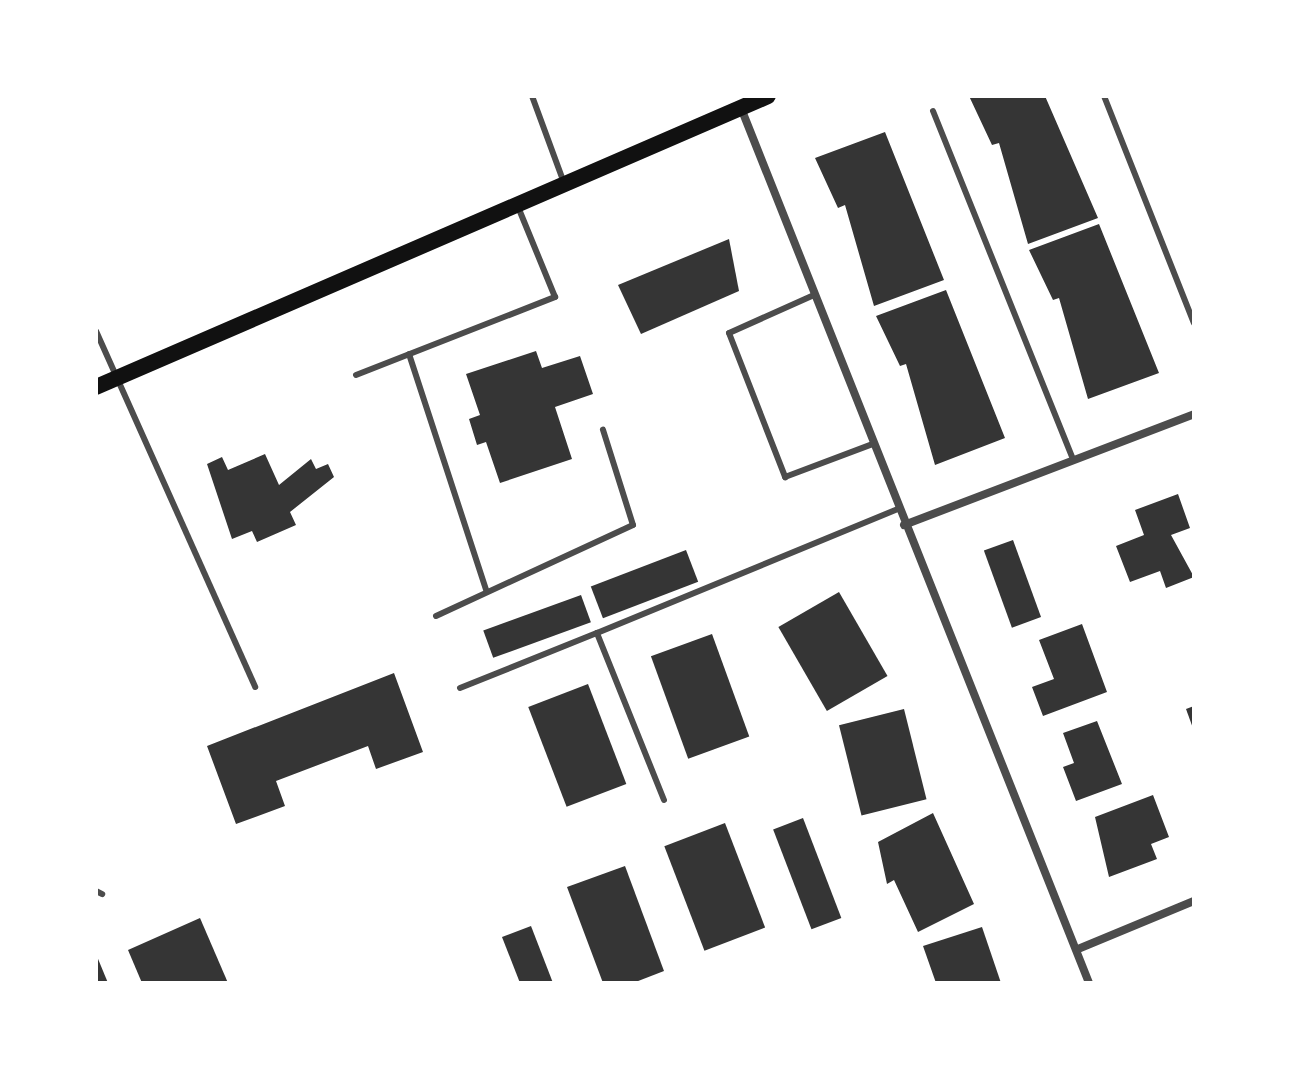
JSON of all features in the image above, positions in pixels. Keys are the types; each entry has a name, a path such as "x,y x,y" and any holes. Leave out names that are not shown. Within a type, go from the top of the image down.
{"main road":[{"path":"96,387 768,96"}],"street":[{"path":"741,108 904,525 1078,949 1089,983"},
{"path":"904,525 1194,414"},
{"path":"1078,949 1194,901"}],"lane":[{"path":"532,96 564,183"},
{"path":"1104,96 1194,323"},
{"path":"933,111 1073,459"},
{"path":"356,375 555,297 516,203"},
{"path":"814,295 729,333 785,477 873,444"},
{"path":"96,331 255,687"},
{"path":"409,354 487,592"},
{"path":"436,616 633,525 603,430"},
{"path":"460,688 898,509"},
{"path":"597,633 664,800"}],"building":[{"path":"969,96 1045,96 1098,218 1028,244 999,143 992,145"},
{"path":"885,132 944,280 874,306 845,205 838,208 815,158"},
{"path":"1099,224 1159,373 1088,399 1059,298 1053,300 1029,250"},
{"path":"729,239 739,291 641,334 618,285"},
{"path":"946,290 1005,438 935,465 906,364 900,366 876,316"},
{"path":"536,351 542,368 580,356 593,394 555,407 572,459 500,483 486,442 477,445 469,419 480,415 466,374"},
{"path":"265,454 279,485 311,459 316,469 328,464 334,477 290,512 296,525 257,542 252,531 232,539 207,464 222,457 228,470"},
{"path":"1178,494 1190,528 1171,535 1194,577 1166,588 1160,571 1130,582 1116,546 1144,535 1135,510"},
{"path":"1013,540 1041,617 1012,628 984,551"},
{"path":"686,550 698,582 603,618 591,587"},
{"path":"839,592 888,676 827,711 778,627"},
{"path":"581,595 591,622 493,658 483,631"},
{"path":"1082,624 1107,692 1043,716 1032,687 1054,679 1039,640"},
{"path":"712,634 749,736 688,759 651,656"},
{"path":"394,673 423,752 376,769 368,746 276,781 285,806 236,824 207,746"},
{"path":"588,684 626,784 567,807 528,707"},
{"path":"1194,706 1194,731 1186,709"},
{"path":"904,709 926,799 861,815 839,725"},
{"path":"1097,721 1122,784 1076,801 1063,767 1074,763 1063,733"},
{"path":"1153,795 1169,837 1151,844 1157,859 1109,877 1095,817"},
{"path":"933,813 974,904 918,932 894,880 887,884 878,842"},
{"path":"803,818 841,918 811,929 773,829"},
{"path":"725,823 765,928 704,951 664,846"},
{"path":"625,866 664,971 633,983 603,983 567,887"},
{"path":"200,918 228,983 142,983 128,950"},
{"path":"531,926 553,983 520,983 502,937"},
{"path":"982,927 1001,983 936,983 923,946"},
{"path":"96,954 108,983 96,983"}]}
